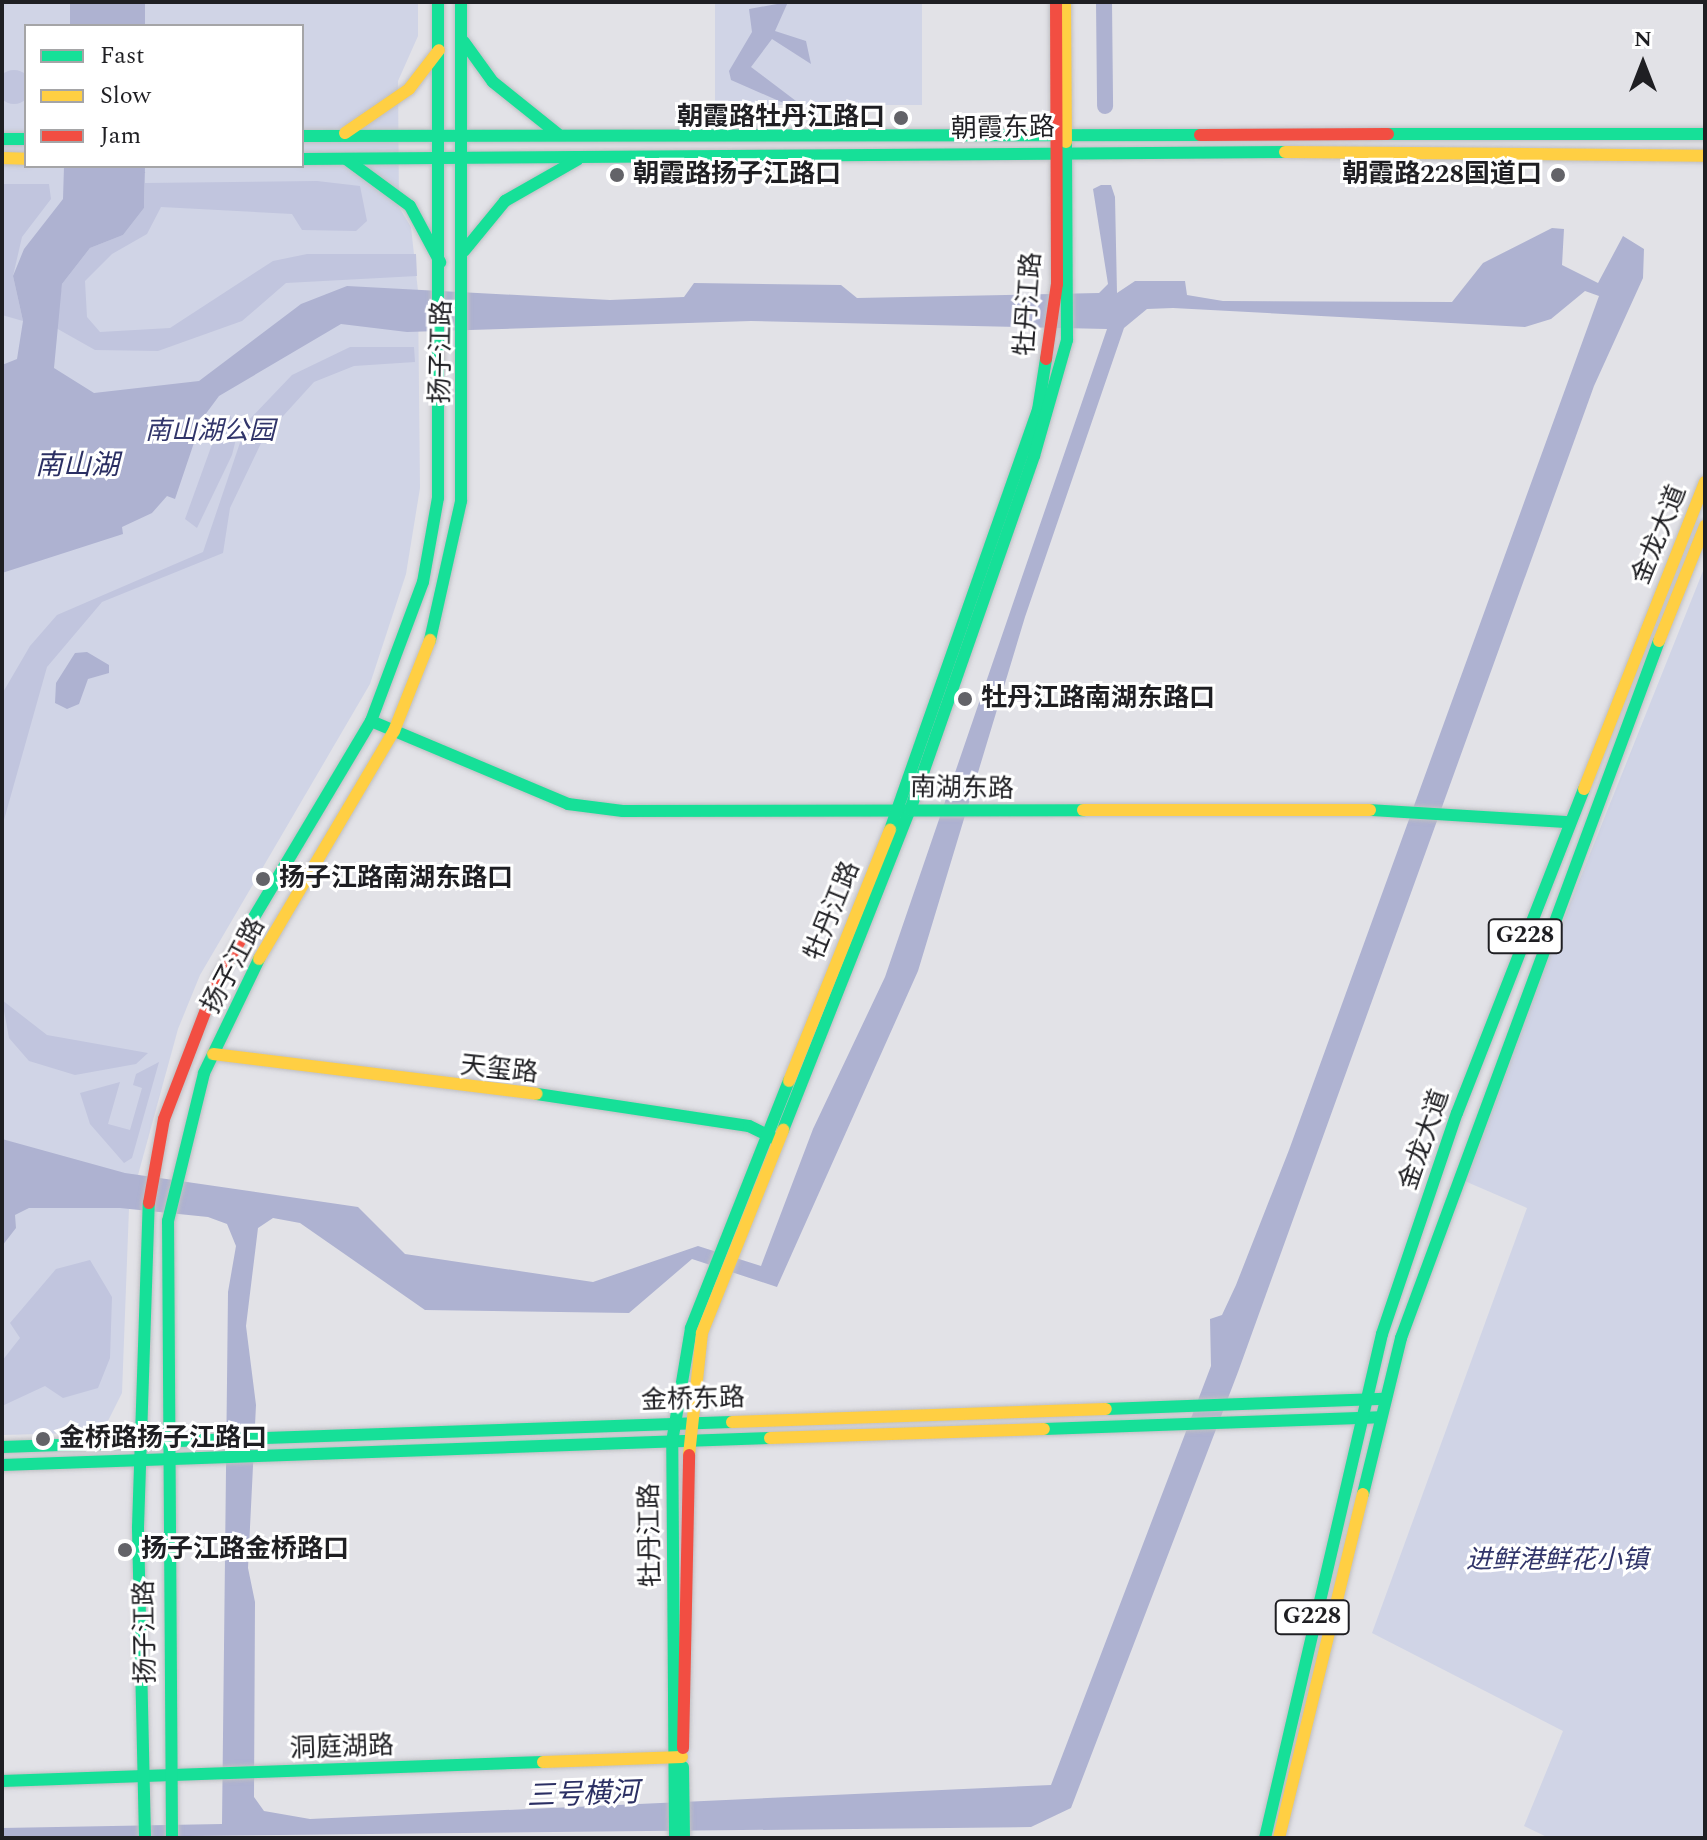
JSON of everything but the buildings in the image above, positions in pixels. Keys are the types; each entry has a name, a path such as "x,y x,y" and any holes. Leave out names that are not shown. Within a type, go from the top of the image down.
{"main road":[{"name":"扬子江路","path":"145,1838 140,1442 147,1215 153,1173 164,1119 219,976 371,721 423,582 438,498 438,2"},
{"name":"扬子江路","path":"172,1838 164,1440 168,1221 175,1172 213,1054 246,982 394,731 435,630 461,501 465,286 464,42 461,2"},
{"name":"牡丹江路","path":"1056,2 1054,151 1064,285"},
{"name":"牡丹江路","path":"675,1838 679,1757 672,1442 691,1328 773,1137 904,810 1060,340 1069,150 1065,2"},
{"path":"464,42 493,82 558,134"},
{"path":"341,135 409,89 439,50"},
{"name":"朝霞东路","path":"304,136 440,133 1705,134"},
{"path":"2,139 24,139"},
{"name":"朝霞东路","path":"304,159 463,160 1069,150 1705,156"},
{"path":"2,158 24,159"},
{"path":"464,251 505,201 581,158"},
{"path":"346,159 410,206 440,262"},
{"name":"金龙大道","path":"1265,1838 1360,1418 1457,1113 1568,822 1705,482"},
{"name":"金龙大道","path":"1279,1838 1385,1399 1474,1127 1705,526"},
{"name":"南湖东路","path":"371,721 568,804 623,811 1398,811 1568,822"},
{"name":"天玺路","path":"213,1054 593,1101 773,1137"},
{"name":"牡丹江路","path":"679,1757 690,1422 702,1333 716,1274"},
{"name":"金桥东路","path":"2,1447 1385,1399"},
{"name":"金桥东路","path":"2,1465 1380,1417"},
{"name":"洞庭湖路","path":"2,1781 679,1757"},
{"name":"牡丹江路","path":"679,1797 684,1838"}],"green space":[{"name":"南山湖公园","path":"2,2 418,2 418,36 398,81 399,207 411,227 418,291 420,488 406,574 370,684 200,975 178,1029 129,1208 122,1393 105,1427 84,1433 2,1435"},
{"path":"715,2 922,2 922,105 715,105"},
{"name":"进鲜港鲜花小镇","path":"1705,566 1705,1838 1549,1838 1524,1826 1563,1731 1372,1633 1527,1208 1460,1179"}],"shaded area":[{"path":"8,72 24,74 24,100 14,104 2,99 -1,81"},
{"path":"317,181 360,186 367,221 356,231 302,230 292,214 161,207 147,234 112,254 85,281 87,317 100,332 170,328 273,261 307,254 416,254 417,276 286,283 242,321 158,351 95,350 56,328 62,284 90,248 123,235 144,208 145,183"},
{"path":"2,184 49,184 51,199 22,237 13,276 23,321 2,315"},
{"path":"350,347 414,347 415,362 354,366 314,382 264,437 230,508 223,553 102,602 47,667 2,827 2,694 30,646 57,615 203,552 247,422 292,375"},
{"path":"230,415 238,431 232,455 197,528 185,519 219,425"},
{"path":"2,1000 47,1035 148,1053 136,1064 75,1075 29,1061 9,1038"},
{"path":"159,1062 132,1158 124,1163 90,1124 80,1093 120,1082 108,1124 130,1130 142,1088 133,1085 136,1074"},
{"path":"90,1260 112,1297 110,1358 98,1388 63,1398 45,1386 2,1406 2,1361 20,1338 10,1323 56,1269"}],"water":[{"path":"70,2 145,2 145,24 70,24"},
{"path":"788,2 775,31 806,41 811,64 772,39 751,67 796,101 788,105 731,80 729,71 752,32 749,9"},
{"name":"南山湖","path":"64,168 145,168 144,208 123,235 90,248 62,284 54,368 94,393 199,381 301,304 347,286 610,300 684,297 694,283 841,285 857,298 1099,293 1108,284 1093,189 1101,185 1111,185 1115,197 1117,293 1135,281 1185,281 1187,295 1223,301 1452,302 1483,263 1552,228 1564,229 1562,265 1598,283 1623,236 1644,249 1643,278 1594,386 1238,1372 1071,1808 1031,1827 2,1838 2,1828 222,1824 228,1292 236,1246 227,1224 208,1217 120,1208 29,1208 15,1215 16,1228 2,1246 2,1139 125,1173 358,1207 405,1254 593,1282 698,1246 761,1266 813,1129 885,977 1107,329 751,321 407,332 341,324 219,396 202,419 175,499 167,496 152,513 122,527 123,534 2,573 2,365 17,359 23,321 13,276 24,249 63,199","holes":["1585,291 1599,296 1289,1150 1222,1315 1210,1319 1211,1366 1051,1785 310,1819 264,1811 254,1797 255,1602 248,1568 256,1405 246,1326 258,1228 273,1218 300,1223 425,1310 629,1313 692,1259 777,1287 918,971 1025,617 1124,328 1147,309 1173,308 1525,327 1551,319"]},
{"path":"87,652 109,665 109,673 88,679 79,704 67,709 55,703 56,683 75,653"}],"waterway":[{"path":"1104,2 1105,106"}],"traffic: fast":[{"path":"244,934 371,721 423,582 438,498 438,2"},
{"path":"430,640 461,501 461,2"},
{"path":"464,42 493,82 558,134"},
{"path":"1388,134 1705,134"},
{"path":"304,136 1200,135"},
{"path":"2,139 24,139"},
{"path":"783,1130 910,810 1034,456 1067,340 1066,142"},
{"path":"304,159 1285,152"},
{"path":"346,159 410,206 440,262"},
{"path":"464,251 505,201 577,160"},
{"path":"890,830 1038,410 1046,359"},
{"path":"1363,1494 1401,1338 1659,641"},
{"path":"371,721 568,804 623,811 1083,810"},
{"path":"1265,1838 1382,1334 1457,1113 1584,789"},
{"path":"1370,810 1568,822"},
{"path":"172,1838 168,1221 204,1073 259,959"},
{"path":"675,1838 672,1442 691,1328 789,1081"},
{"path":"537,1094 749,1126 774,1138"},
{"path":"145,1838 138,1527 149,1203"},
{"path":"1106,1409 1385,1399"},
{"path":"1044,1429 1380,1417"},
{"path":"2,1447 732,1422"},
{"path":"2,1465 770,1438"},
{"path":"2,1781 543,1762"},
{"path":"683,1767 684,1838"}],"traffic: slow":[{"path":"1065,2 1066,142"},
{"path":"345,133 409,89 439,50"},
{"path":"1285,152 1705,156"},
{"path":"2,158 24,159"},
{"path":"1584,789 1705,482"},
{"path":"1659,641 1705,526"},
{"path":"259,959 394,731 430,640"},
{"path":"1083,810 1370,810"},
{"path":"789,1081 890,830"},
{"path":"213,1054 537,1094"},
{"path":"689,1455 702,1333 783,1130"},
{"path":"732,1422 1106,1409"},
{"path":"770,1438 1044,1429"},
{"path":"1279,1838 1363,1494"},
{"path":"543,1762 682,1757"}],"traffic: jam":[{"path":"1046,359 1057,284 1056,2"},
{"path":"1200,135 1388,134"},
{"path":"149,1203 164,1119 219,976 244,934"},
{"path":"683,1748 689,1455"}],"place":[{"name":"朝霞路牡丹江路口","path":"901,118"},
{"name":"朝霞路扬子江路口","path":"617,175"},
{"name":"朝霞路228国道口","path":"1558,175"},
{"name":"牡丹江路南湖东路口","path":"965,699"},
{"name":"扬子江路南湖东路口","path":"263,879"},
{"name":"金桥路扬子江路口","path":"43,1439"},
{"name":"扬子江路金桥路口","path":"125,1550"}],"water label":[{"name":"三号横河","path":"583,1795"}]}
